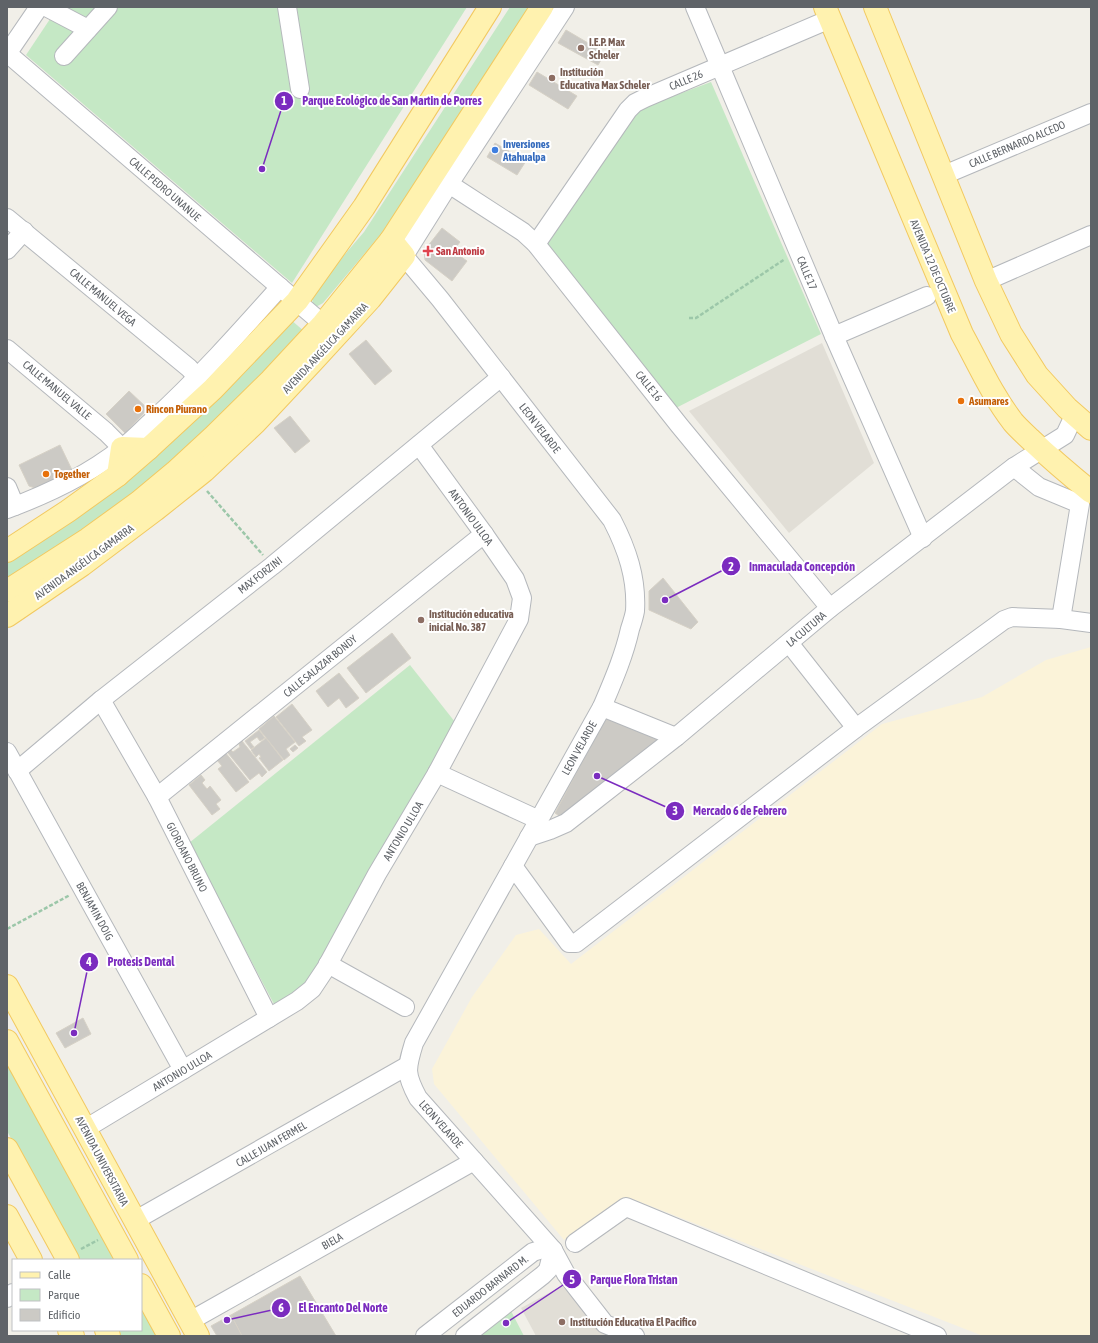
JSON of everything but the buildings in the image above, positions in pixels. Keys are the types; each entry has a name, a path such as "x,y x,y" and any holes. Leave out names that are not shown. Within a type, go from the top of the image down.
{"main road":[{"path":"7,551 78,504 118,475 213,389 289,294 364,207 490,7"},
{"name":"AVENIDA ANGÉLICA GAMARRA","path":"7,616 82,565 196,478 254,423 370,299 398,248 542,7"},
{"path":"875,7 986,281 1011,334 1037,375 1073,414 1091,429"},
{"name":"AVENIDA 12 DE OCTUBRE","path":"827,13 962,334 996,395 1012,420 1087,501"},
{"name":"AVENIDA ANGÉLICA GAMARRA","path":"7,591 88,539 139,502 175,472 265,386 323,324 398,248"},
{"path":"118,475 122,448 148,449"},
{"name":"AVENIDA UNIVERSITARIA","path":"7,986 194,1329"},
{"path":"7,1041 126,1259"},
{"path":"7,1149 67,1258"},
{"path":"7,1216 30,1259"},
{"path":"142,1287 168,1336"}],"street":[{"path":"7,54 39,7"},
{"path":"46,7 88,29"},
{"path":"64,56 108,7"},
{"path":"287,7 300,89"},
{"name":"AVENIDA ANGÉLICA GAMARRA","path":"398,248 449,184 565,7"},
{"name":"CALLE 17","path":"695,7 834,336 923,538"},
{"name":"CALLE 26","path":"536,244 608,142 628,110 636,103 644,98 720,65 827,13"},
{"name":"CALLE PEDRO UNANUE","path":"7,54 323,324"},
{"name":"CALLE BERNARDO ALCEDO","path":"944,175 1091,113"},
{"name":"CALLE 16","path":"449,184 522,232 536,244 679,425 830,608"},
{"name":"CALLE MANUEL VEGA","path":"7,218 189,368 198,378"},
{"path":"7,250 24,231"},
{"path":"986,281 1089,240"},
{"name":"LEON VELARDE","path":"398,248 440,299 612,520 629,558 634,580 635,612 625,652 602,707 414,1043 407,1066 410,1083 418,1098 553,1250 566,1274 605,1324 634,1336"},
{"path":"7,487 11,508 67,483 122,448 289,294"},
{"path":"834,336 927,296"},
{"name":"CALLE MANUEL VALLE","path":"7,349 106,432 122,448"},
{"name":"MAX FORZINI","path":"17,771 100,700 272,566 501,377"},
{"name":"LA CULTURA","path":"530,837 566,823 676,737 830,608 1014,467 1042,451 1065,435 1072,420 1073,414"},
{"name":"ANTONIO ULLOA","path":"85,1129 298,1001 312,989 328,964 377,874 438,773 519,619 522,598 515,579 484,534 418,445"},
{"path":"1014,467 1039,486 1087,501 1061,619"},
{"path":"67,483 78,504"},
{"name":"CALLE SALAZAR BONDY","path":"157,797 484,534"},
{"path":"513,866 569,943 576,943 856,728 1004,620 1012,617 1061,619 1091,623"},
{"path":"789,643 856,728"},
{"name":"GIORDANO BRUNO","path":"100,700 157,797 268,1018"},
{"path":"602,707 676,737"},
{"name":"BENJAMIN DOIG","path":"7,752 183,1070"},
{"path":"438,773 539,820"},
{"path":"328,964 405,1008"},
{"name":"CALLE JUAN FERMEL","path":"134,1221 407,1066"},
{"name":"BIELA","path":"194,1329 474,1162"},
{"path":"575,1243 626,1207 937,1336"},
{"name":"EDUARDO BARNARD M.","path":"425,1336 533,1252 543,1249 553,1250"},
{"path":"464,1336 543,1275 548,1270 553,1250"}],"path":[{"path":"689,318 696,318 790,255"},
{"path":"196,478 272,566"},
{"path":"7,929 82,888"},
{"path":"67,1258 112,1232"}],"shaded area":[{"path":"822,343 874,463 789,533 689,411"},
{"name":"Institución Educativa El Pacifico","path":"562,1286 608,1336 536,1336 521,1308"}],"green space":[{"path":"58,7 467,7 292,283 26,55"},
{"path":"510,7 532,7 381,234 323,303 314,308 311,294 364,232"},
{"path":"711,82 821,334 670,411 541,248 631,116 652,104"},
{"path":"290,319 305,332 167,471 7,583 7,557"},
{"path":"410,665 455,722 322,963 308,984 275,1006 189,843"},
{"path":"7,1057 115,1259 76,1259 7,1131"},
{"path":"142,1307 158,1336 119,1336 116,1331 142,1331"},
{"path":"511,1311 524,1336 479,1336"}],"sand":[{"path":"1091,647 1091,1336 983,1336 630,1198 564,1240 434,1084 432,1069 472,997 516,935 539,929 571,964 882,724 982,697 1046,660"}],"place":[{"name":"I.E.P. Max Scheler","path":"581,48"},
{"name":"Institución Educativa Max Scheler","path":"552,78"},
{"name":"Inversiones Atahualpa","path":"495,150"},
{"name":"Parque Ecológico de San Martin de Porres","path":"262,169"},
{"name":"San Antonio","path":"428,251"},
{"name":"Asumares","path":"961,401"},
{"name":"Rincon Piurano","path":"138,409"},
{"name":"Together","path":"46,474"},
{"name":"Inmaculada Concepción","path":"665,600"},
{"name":"Institución educativa inicial No. 387","path":"421,620"},
{"name":"Mercado 6 de Febrero","path":"597,776"},
{"name":"Protesis Dental","path":"74,1033"},
{"name":"El Encanto Del Norte","path":"227,1320"},
{"name":"Institución Educativa El Pacifico","path":"562,1322"},
{"name":"Parque Flora Tristan","path":"506,1323"}]}
